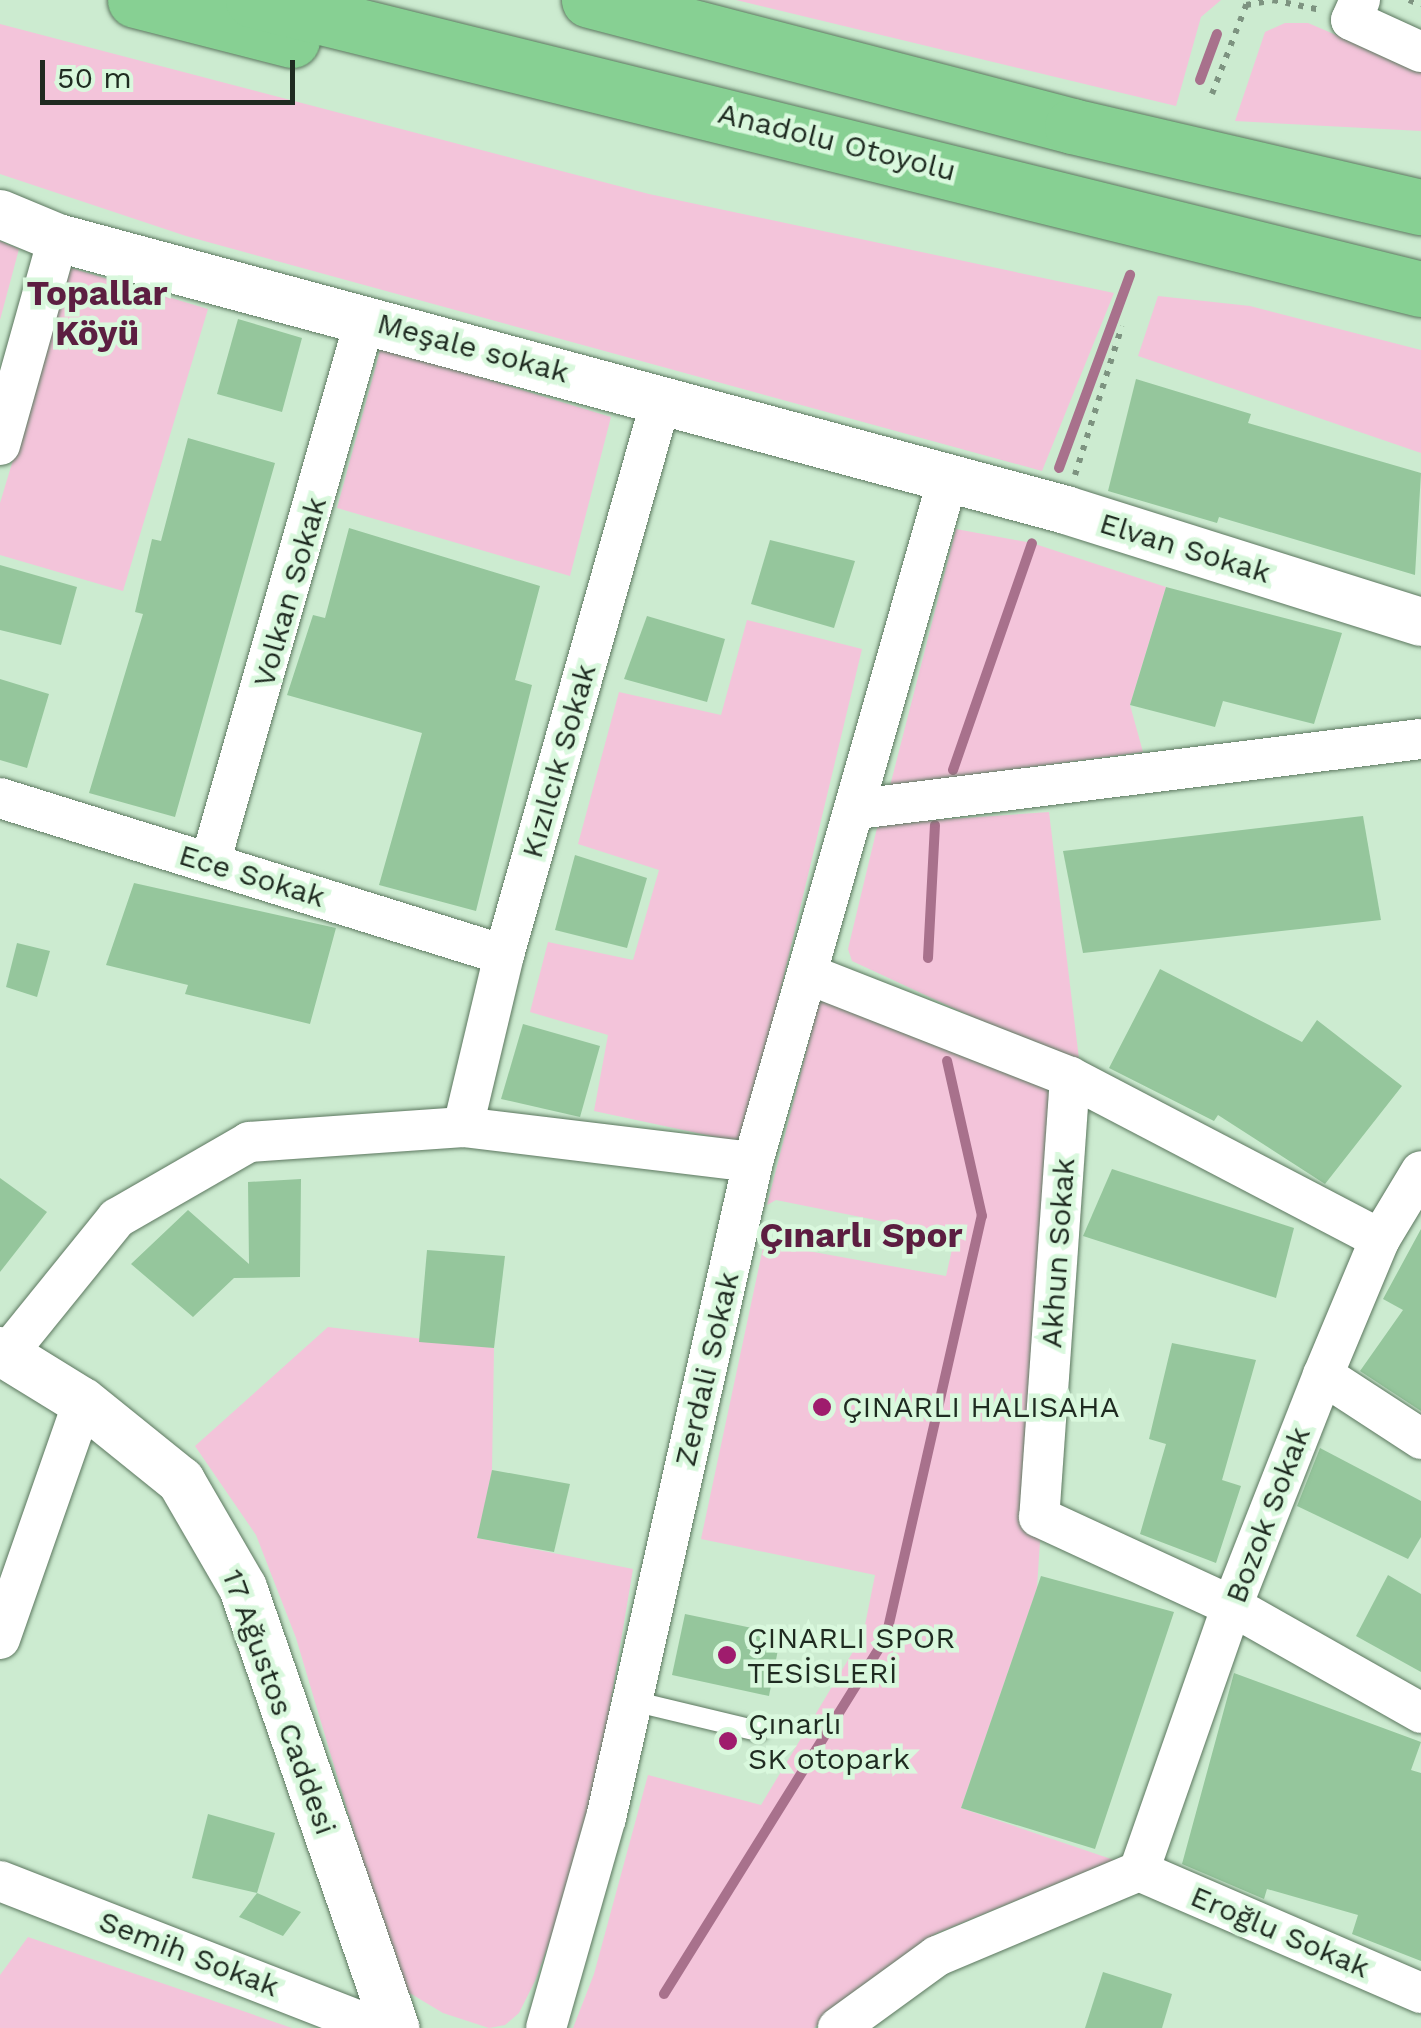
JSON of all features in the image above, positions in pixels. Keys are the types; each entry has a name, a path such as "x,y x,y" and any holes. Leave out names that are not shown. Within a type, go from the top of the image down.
{"highway":[{"path":"136,0 642,124 1012,184"},
{"name":"Anadolu Otoyolu","path":"252,0 1012,184 1421,289"},
{"path":"590,0 1072,126 1421,208"}],"street":[{"path":"1356,10 1421,52"},
{"name":"Meşale sokak","path":"0,214 58,238 662,397 947,482"},
{"path":"0,445 58,238"},
{"name":"Volkan Sokak","path":"210,863 365,320"},
{"name":"Kızılcık Sokak","path":"463,1126 504,955 662,397"},
{"name":"Elvan Sokak","path":"947,482 1066,510 1421,622"},
{"name":"Zerdali Sokak","path":"546,2028 632,1701 753,1162 858,809 947,482"},
{"path":"858,809 1421,739"},
{"name":"Ece Sokak","path":"0,798 504,955"},
{"path":"810,975 1070,1077 1380,1239"},
{"name":"Akhun Sokak","path":"1070,1077 1039,1517 1232,1606"},
{"path":"3,1353 117,1218 249,1142 463,1126 753,1162"},
{"name":"Bozok Sokak","path":"1139,1871 1232,1606 1323,1375 1380,1239 1421,1172"},
{"name":"17 Ağustos Caddesi","path":"3,1353 83,1402 181,1481 243,1588 395,2028"},
{"path":"1323,1375 1421,1440"},
{"path":"0,1639 7,1592 83,1402"},
{"path":"1232,1606 1421,1712"},
{"path":"838,2028 937,1956 1139,1871"},
{"name":"Eroğlu Sokak","path":"1139,1871 1421,1993"},
{"name":"Semih Sokak","path":"8,1896 378,2028"}],"lane":[{"path":"632,1701 758,1731"}],"path":[{"path":"1409,0 1421,5"},
{"path":"1212,94 1247,2 1296,2 1356,10"},
{"path":"1066,510 1122,326"}],"shaded area":[{"path":"736,0 1221,0 1201,17 1176,106"},
{"path":"1285,23 1308,23 1421,71 1421,131 1235,121 1265,32"},
{"path":"0,24 649,194 1114,293 1042,471 186,236 0,174"},
{"path":"0,241 19,249 0,320"},
{"path":"71,268 208,309 123,591 0,555 0,503"},
{"path":"1158,296 1250,306 1421,350 1421,453 1138,356"},
{"path":"381,347 611,417 570,576 337,508"},
{"path":"956,529 1032,543 1166,587 1130,705 1143,752 890,786"},
{"path":"747,620 862,649 744,1143 594,1111 608,1035 530,1012 548,942 633,960 659,870 578,844 619,692 721,715"},
{"path":"1049,812 1080,1067 852,961 848,949 878,824"},
{"path":"821,994 1069,1091 1037,1588 961,1808 1114,1860 935,1934 814,2028 573,2028 594,1974 648,1775 761,1805 863,1635 875,1575 701,1539 764,1243 946,1276 955,1236 776,1200 767,1205"},
{"path":"328,1327 494,1348 492,1470 478,1538 633,1569 588,1838 535,1981 519,2013 505,2025 489,2028 443,2013 408,1992 396,1974 296,1638 256,1535 195,1446"},
{"path":"28,1937 292,2028 0,2028 0,1975"}],"building":[{"path":"238,319 302,338 282,412 217,394"},
{"path":"1136,379 1251,414 1248,423 1421,473 1415,575 1219,517 1217,523 1108,491"},
{"path":"188,438 275,463 175,817 89,793 143,614 135,612 152,539 161,541"},
{"path":"349,528 540,586 515,680 532,685 476,911 379,885 422,733 287,695 313,615 325,618"},
{"path":"770,540 855,561 834,628 751,604"},
{"path":"0,565 77,587 61,645 0,630"},
{"path":"1166,587 1342,633 1314,724 1223,701 1215,727 1130,705"},
{"path":"647,616 725,639 707,702 624,679"},
{"path":"0,679 49,694 27,768 0,760"},
{"path":"1363,816 1381,920 1083,953 1063,851"},
{"path":"575,855 647,878 627,948 555,930"},
{"path":"134,883 336,928 310,1024 185,994 188,985 106,965"},
{"path":"17,943 50,951 37,997 6,987"},
{"path":"1160,969 1302,1042 1317,1020 1402,1086 1325,1184 1218,1115 1214,1121 1109,1068"},
{"path":"523,1024 600,1046 580,1117 501,1099"},
{"path":"1112,1169 1294,1228 1276,1298 1083,1236"},
{"path":"0,1178 47,1212 0,1272"},
{"path":"301,1179 300,1277 234,1278 193,1317 131,1264 188,1210 249,1264 248,1182"},
{"path":"1421,1229 1421,1411 1360,1371 1403,1310 1383,1299"},
{"path":"427,1250 505,1256 494,1348 419,1342"},
{"path":"1172,1343 1256,1360 1222,1480 1241,1486 1216,1563 1140,1534 1166,1444 1149,1439"},
{"path":"1320,1448 1421,1501 1421,1537 1408,1559 1297,1506"},
{"path":"492,1470 570,1484 554,1552 477,1538"},
{"path":"1388,1575 1421,1594 1421,1672 1356,1636"},
{"path":"1041,1576 1174,1612 1095,1849 961,1808"},
{"name":"ÇINARLI SPOR TESİSLERİ","path":"685,1614 781,1634 769,1696 672,1675"},
{"path":"1234,1673 1421,1742 1411,1770 1421,1773 1421,1961 1352,1934 1358,1915 1267,1889 1264,1899 1182,1864"},
{"path":"208,1814 275,1833 257,1893 192,1878"},
{"path":"257,1893 301,1912 283,1936 239,1917"},
{"path":"1103,1972 1172,1994 1162,2028 1085,2028"}],"waterway":[{"path":"1200,80 1217,34"},
{"path":"1059,468 1130,275"},
{"path":"953,770 1032,543"},
{"path":"928,958 935,825"},
{"path":"664,1994 886,1637 982,1216 947,1061"}],"place":[{"name":"ÇINARLI HALISAHA","path":"822,1407"},
{"name":"ÇINARLI SPOR TESİSLERİ","path":"727,1655"},
{"name":"Çınarlı SK otopark","path":"728,1741"}],"district":[{"name":"Topallar Köyü","path":"97,313"},
{"name":"Çınarlı Spor","path":"861,1235"}]}
